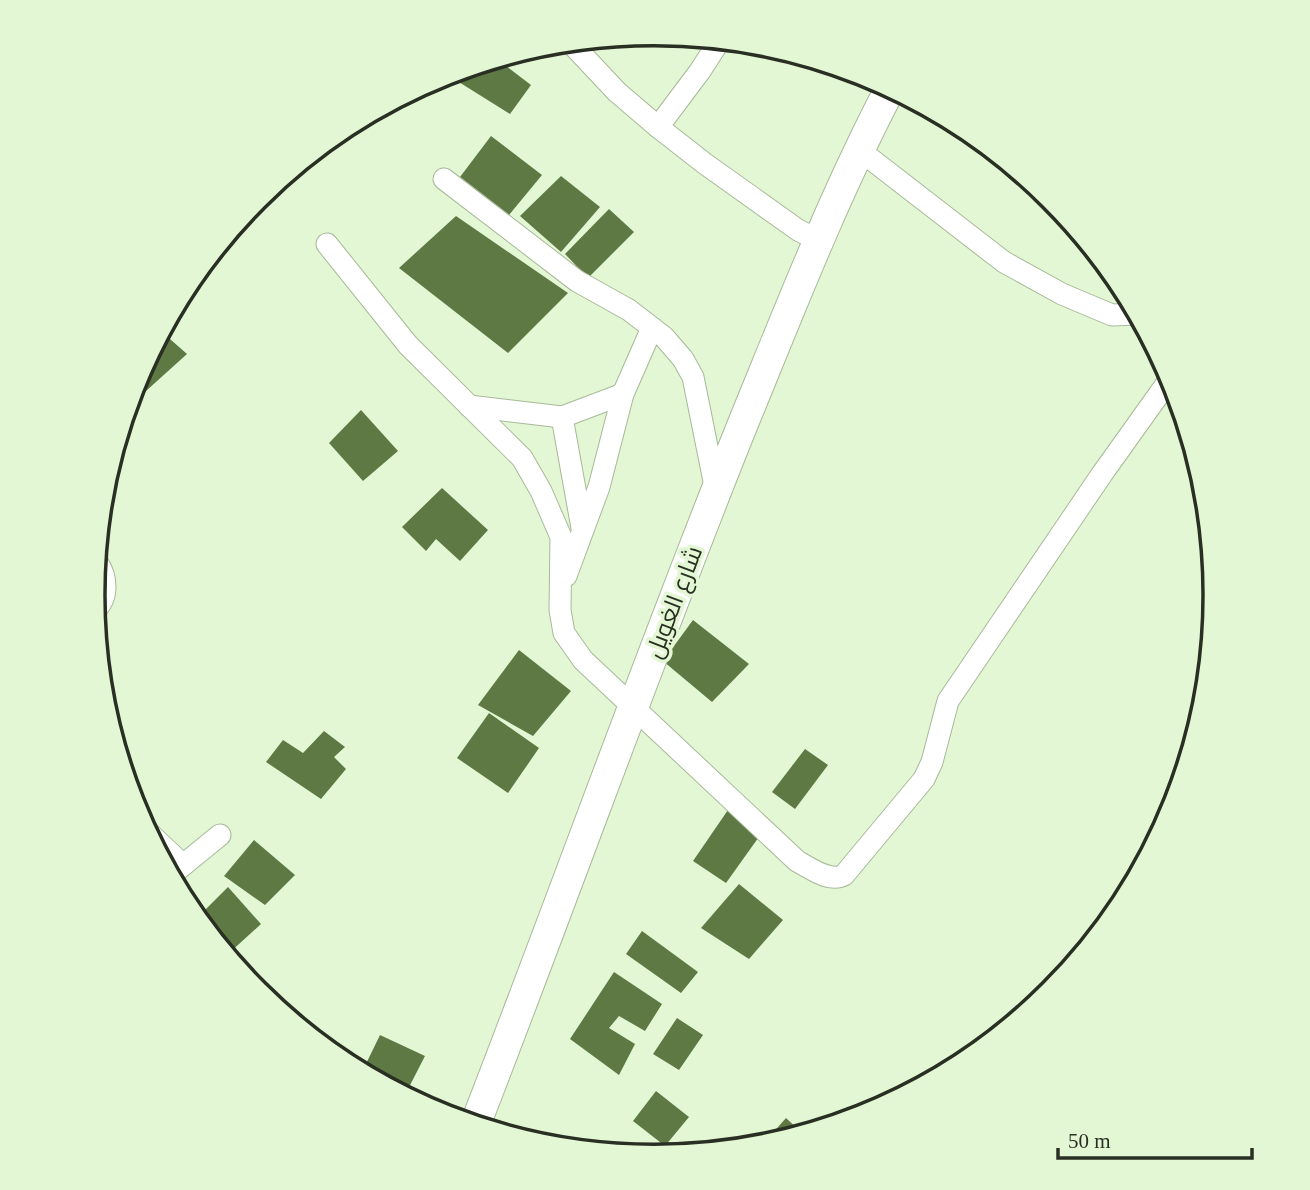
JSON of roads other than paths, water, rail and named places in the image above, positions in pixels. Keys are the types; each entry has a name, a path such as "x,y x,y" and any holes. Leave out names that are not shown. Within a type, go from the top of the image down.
{"street":[{"path":"658,127 714,49"},
{"path":"578,51 617,92 658,127 798,230 818,240"},
{"name":"شارع الغويل","path":"479,1115 716,491 818,240 858,149 886,97"},
{"path":"858,149 1004,262 1062,294 1112,315 1127,314"},
{"path":"444,179 577,281 629,310 664,337 683,359 693,377 716,491"},
{"path":"327,244 408,345 522,458 541,491 561,537 560,611 564,632 583,660 797,861 830,877 839,878 853,865 924,779 932,762 948,701 1164,387"},
{"path":"561,592 598,486 623,394 652,328"},
{"path":"469,406 562,417 623,394"},
{"path":"562,417 582,531"},
{"path":"178,869 220,835"}]}
